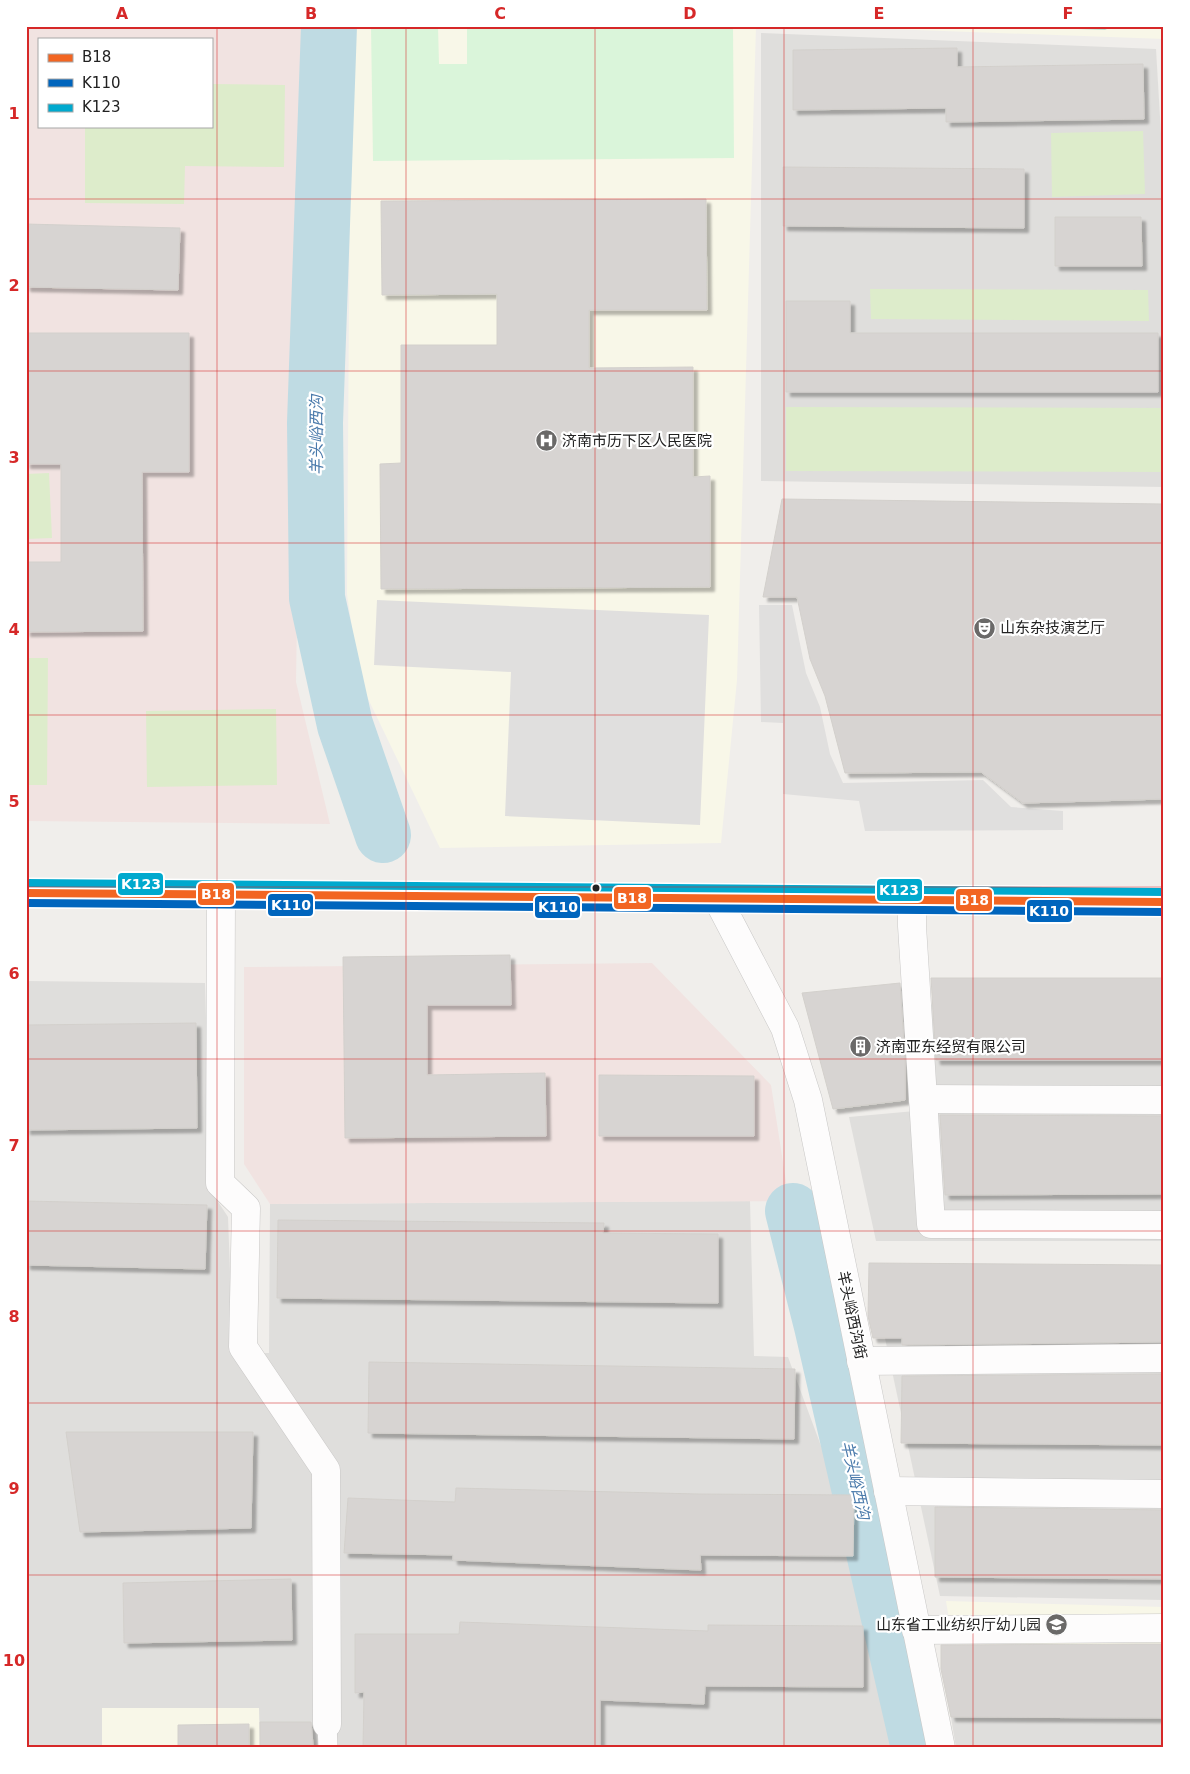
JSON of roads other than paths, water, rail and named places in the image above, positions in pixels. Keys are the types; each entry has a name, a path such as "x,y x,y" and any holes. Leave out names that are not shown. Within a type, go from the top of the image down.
{"main road":[{"path":"26,893 1164,902"}],"street":[{"path":"221,894 220,1183 246,1208 243,1347 326,1470 328,1736"},
{"name":"羊头峪西沟街","path":"717,898 785,1028 808,1100 916,1630 942,1748"},
{"path":"912,900 912,926 931,1224 1164,1225"},
{"path":"923,1099 1164,1100"},
{"path":"861,1361 1164,1358"},
{"path":"888,1491 1164,1494"},
{"path":"916,1630 1164,1628"}],"waterway":[{"name":"羊头峪西沟","path":"329,26 315,423 317,598 345,725 383,835"},
{"name":"羊头峪西沟","path":"793,1211 822,1326 919,1748"}],"place":[{"name":"济南市历下区人民医院","path":"546,441"},
{"name":"山东杂技演艺厅","path":"984,628"},
{"name":"济南亚东经贸有限公司","path":"860,1047"},
{"name":"山东省工业纺织厅幼儿园","path":"1057,1625"}]}
